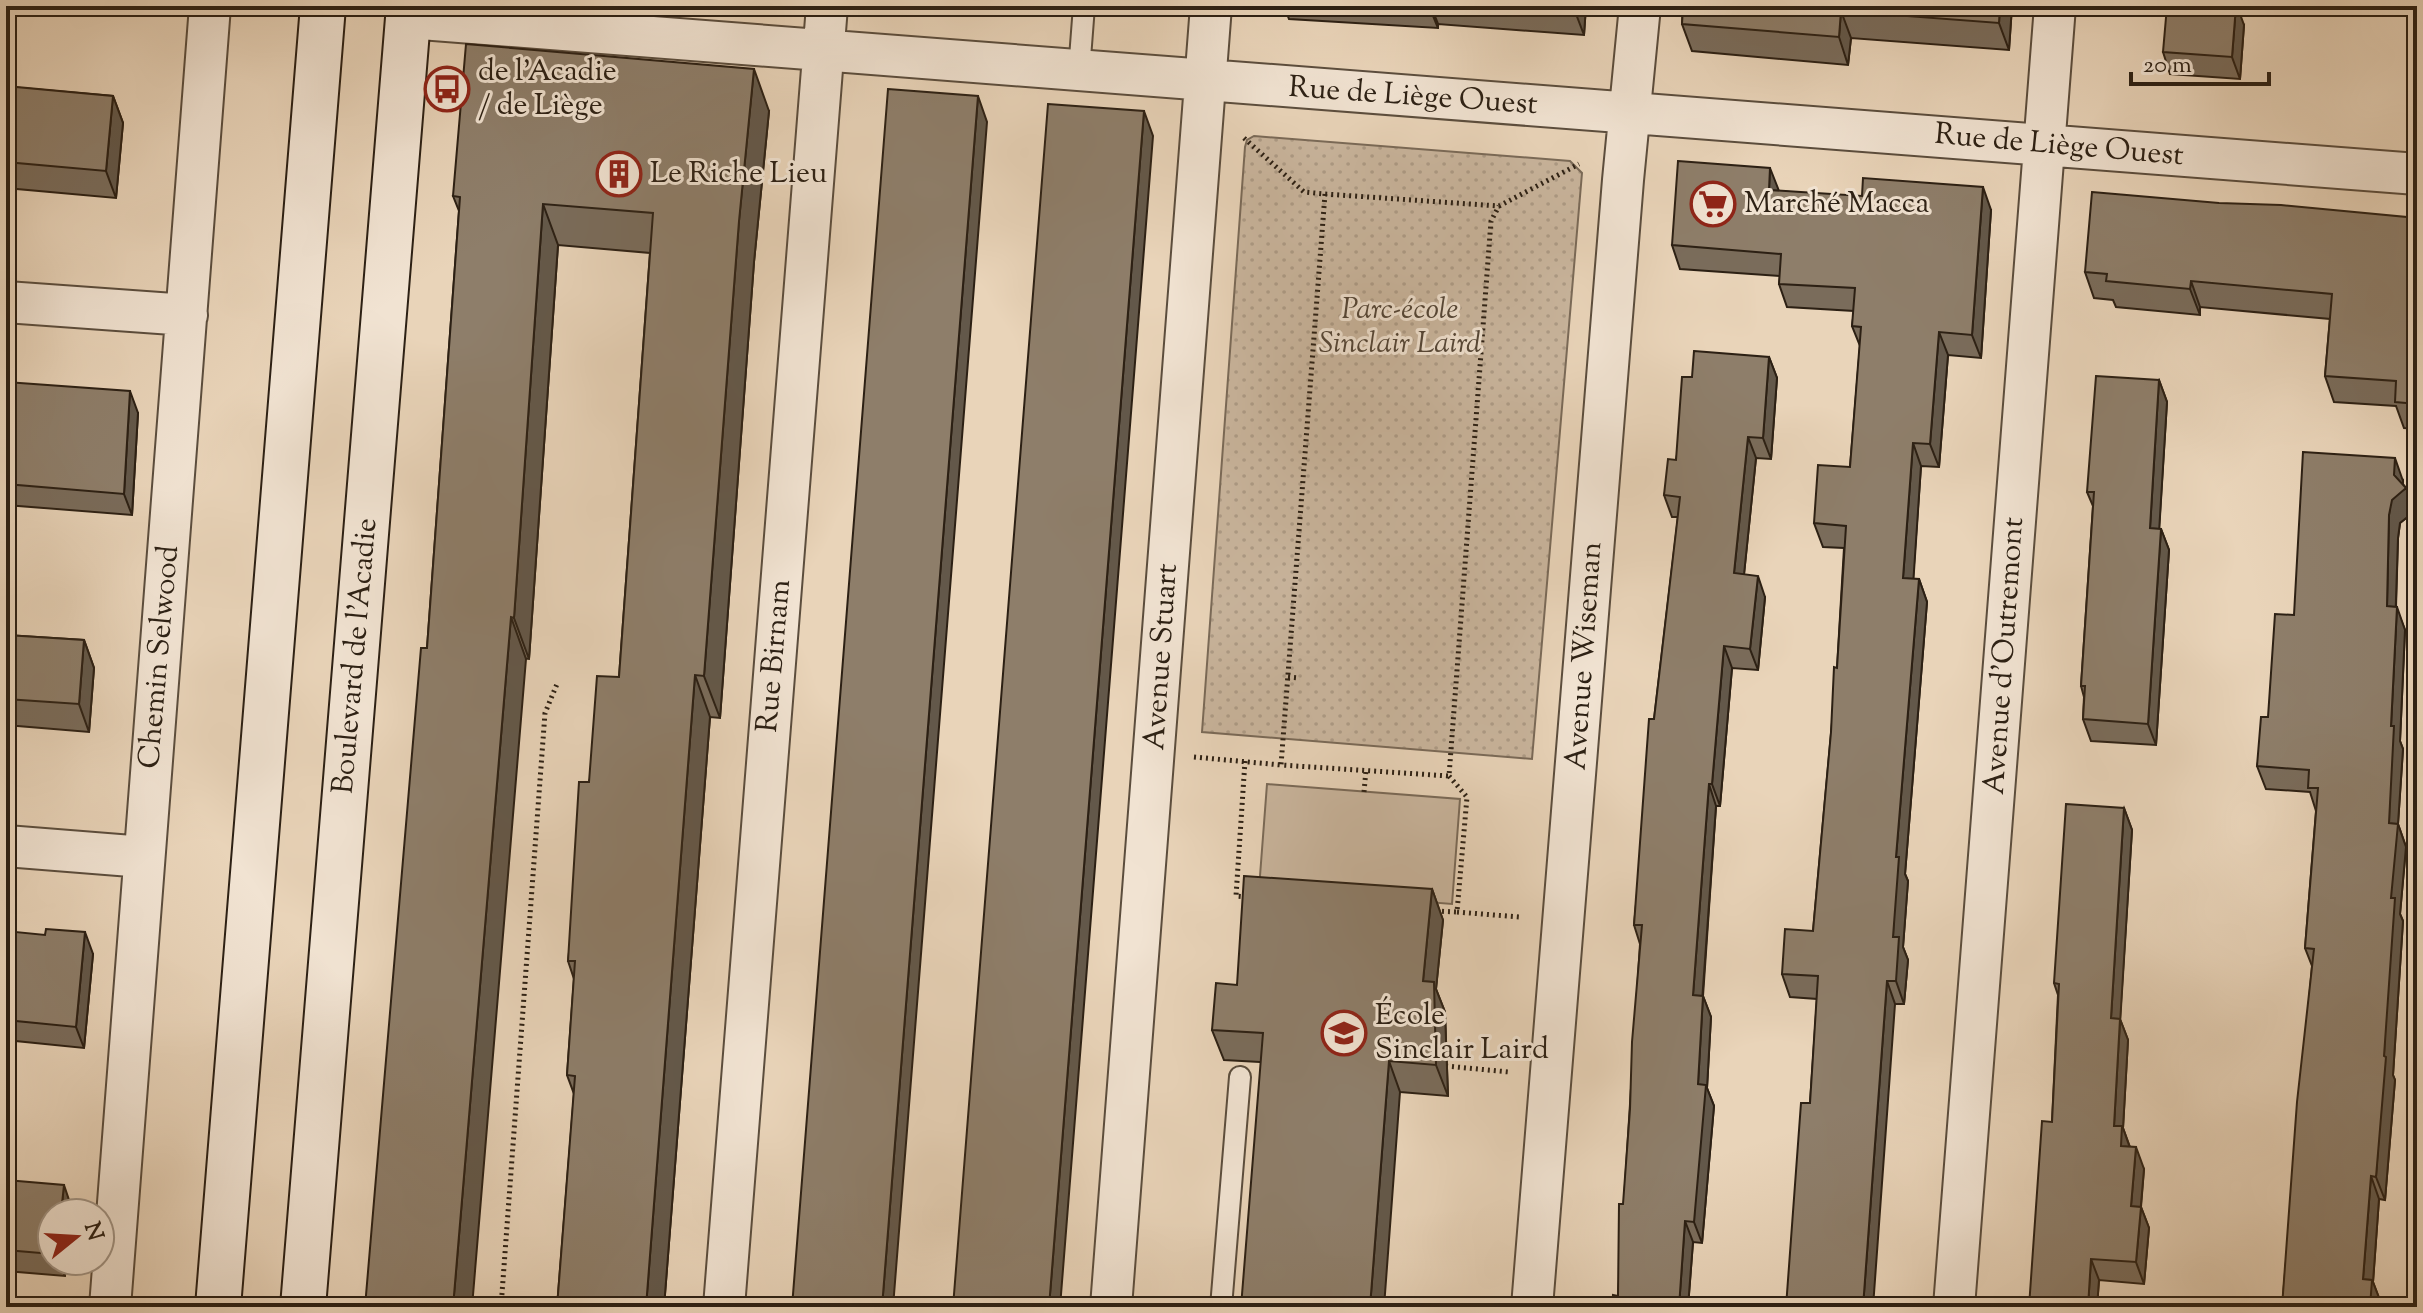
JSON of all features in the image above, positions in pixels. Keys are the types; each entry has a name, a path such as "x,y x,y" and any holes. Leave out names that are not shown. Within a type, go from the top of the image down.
{"main road":[{"path":"218,1307 323,6"},
{"name":"Boulevard de l'Acadie","path":"303,1307 409,12"}],"street":[{"name":"Chemin Selwood","path":"110,1307 210,6"},
{"name":"Rue Birnam","path":"724,1307 827,6"},
{"name":"Avenue Stuart","path":"1111,1307 1211,6"},
{"name":"Avenue Wiseman","path":"1532,1307 1640,6"},
{"name":"Avenue d'Outremont","path":"1954,1307 2055,6"},
{"name":"Rue de Liège Ouest","path":"409,12 823,51 2417,174"},
{"path":"6,302 187,315"},
{"path":"6,846 144,857"}],"lane":[{"path":"1079,71 1084,6"},
{"path":"1221,1307 1240,1077"}],"path":[{"path":"1238,133 1304,192 1325,194 1499,206 1582,161"},
{"path":"1281,765 1325,194"},
{"path":"1457,912 1467,797 1449,776 1491,221 1499,206"},
{"path":"1288,677 1300,678"},
{"path":"501,1307 545,713 557,684"},
{"path":"1193,757 1449,776"},
{"path":"1245,761 1236,896 1251,897"},
{"path":"1364,792 1366,770"},
{"path":"1425,910 1525,917"},
{"path":"1446,1066 1513,1073"}],"green space":[{"name":"Parc-école Sinclair Laird","path":"1254,136 1570,161 1582,173 1532,759 1202,732 1245,147 1247,140"},
{"path":"1267,784 1460,799 1452,904 1259,889"}],"building":[{"path":"1683,6 2000,6 1999,23 1841,11 1839,37 1682,24"},
{"path":"2167,6 2236,6 2232,57 2163,52"},
{"path":"466,44 754,69 739,221 704,676 695,675 646,1307 557,1307 575,1076 567,1075 575,961 568,961 579,782 589,782 597,676 619,677 653,213 543,204 514,618 511,617 453,1307 365,1307 421,648 427,648 460,197 453,196"},
{"path":"6,86 113,96 106,171 6,162"},
{"path":"888,89 978,96 882,1307 792,1307"},
{"path":"1048,104 1144,111 1049,1307 953,1307"},
{"path":"1678,161 1770,168 1769,190 1862,196 1863,178 1983,187 1972,335 1939,332 1930,444 1913,443 1903,578 1919,579 1896,857 1899,857 1893,937 1899,937 1896,981 1887,981 1863,1307 1786,1307 1801,1103 1810,1103 1818,976 1782,974 1785,929 1813,931 1834,667 1837,668 1846,526 1814,523 1818,465 1850,467 1861,327 1852,326 1855,288 1779,284 1781,254 1672,245"},
{"path":"2092,192 2417,218 2417,404 2395,402 2396,381 2325,376 2332,294 2191,281 2190,289 2106,281 2107,274 2085,272"},
{"path":"1694,351 1769,357 1763,438 1748,437 1734,573 1758,576 1750,649 1724,646 1712,784 1709,784 1693,995 1703,996 1698,1084 1706,1085 1694,1222 1685,1221 1679,1307 1612,1307 1613,1295 1618,1296 1619,1204 1623,1204 1642,925 1634,925 1649,719 1654,719 1680,497 1664,495 1668,459 1676,460 1682,377 1692,377"},
{"path":"2096,376 2159,380 2150,528 2161,529 2148,724 2083,719 2085,686 2081,686 2094,492 2087,492"},
{"path":"6,382 130,391 124,494 6,484"},
{"path":"2303,452 2395,458 2394,475 2406,488 2392,500 2389,515 2387,606 2397,607 2389,823 2398,824 2391,898 2395,898 2386,1057 2376,1177 2371,1176 2363,1279 2372,1280 2370,1307 2282,1307 2297,1102 2314,949 2305,948 2318,788 2308,788 2309,770 2257,766 2261,717 2268,717 2275,614 2294,615"},
{"path":"6,635 84,640 79,704 6,699"},
{"path":"2066,804 2124,808 2111,1018 2120,1019 2114,1126 2122,1126 2121,1146 2136,1147 2131,1206 2141,1207 2136,1262 2091,1259 2088,1307 2029,1307 2042,1121 2052,1122 2059,984 2054,983"},
{"path":"1244,876 1432,889 1423,981 1434,982 1436,1065 1389,1061 1370,1307 1241,1307 1263,1033 1212,1030 1216,983 1237,985"},
{"path":"46,929 85,932 76,1027 6,1020 6,931 45,935"},
{"path":"6,1180 64,1185 63,1197 36,1197 36,1253 6,1250"}],"place":[{"name":"de l'Acadie / de Liège","path":"447,89"},
{"name":"Le Riche Lieu","path":"619,174"},
{"name":"Marché Macca","path":"1713,204"},
{"name":"École Sinclair Laird","path":"1344,1033"}]}
